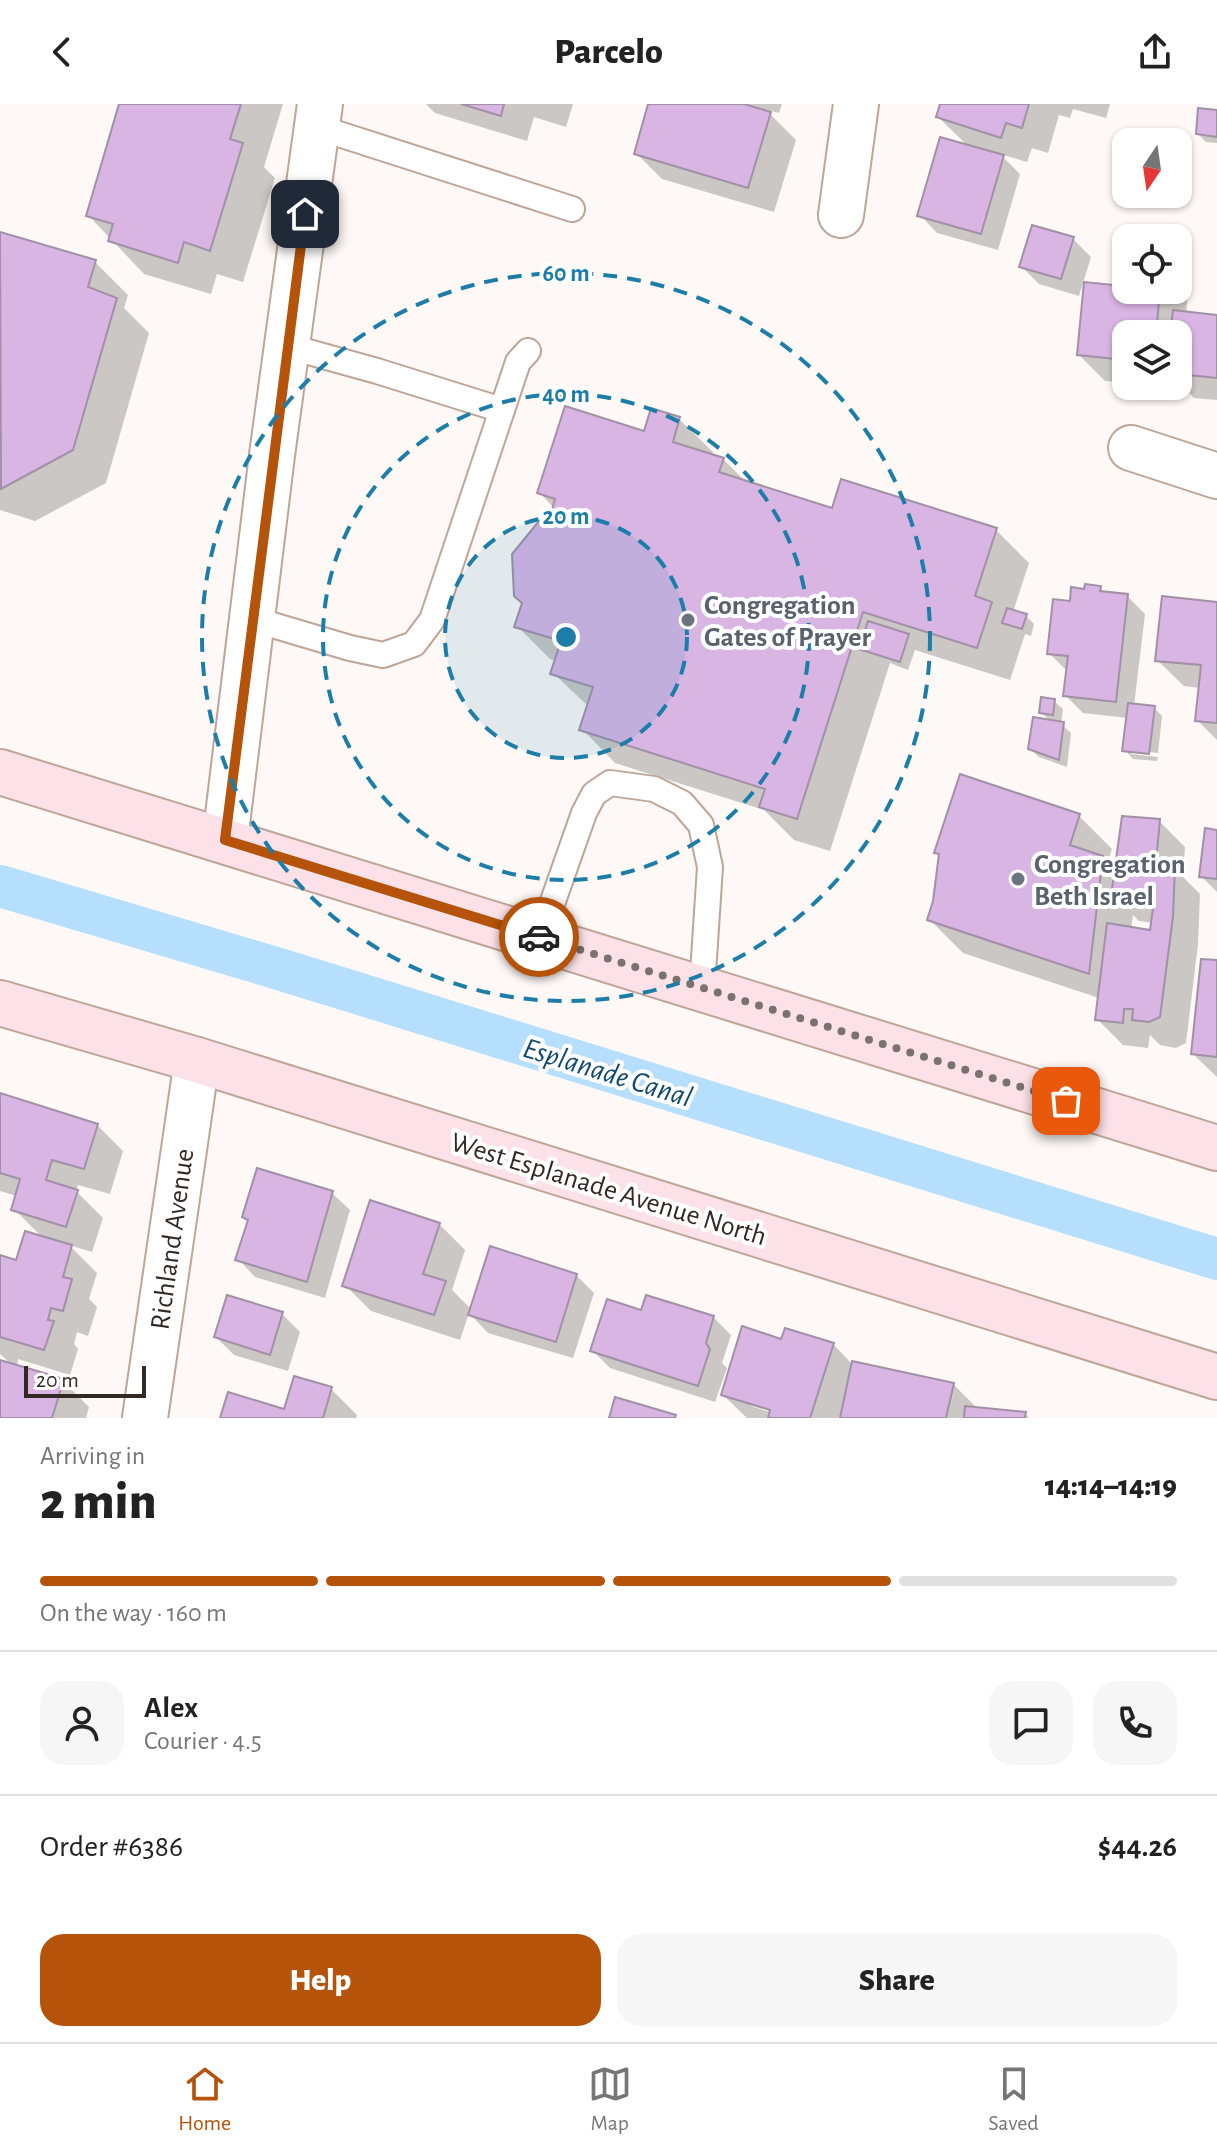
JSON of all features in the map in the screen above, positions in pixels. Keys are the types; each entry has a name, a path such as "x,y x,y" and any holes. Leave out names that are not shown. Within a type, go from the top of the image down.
{"main road":[{"path":"0,772 1217,1148"},
{"name":"West Esplanade Avenue North","path":"0,1003 197,1060 1217,1377"}],"street":[{"path":"841,215 856,104"},
{"path":"225,840 318,115"},
{"path":"1131,448 1217,476"},
{"name":"Richland Avenue","path":"145,1418 197,1060"}],"lane":[{"path":"318,115 572,209"},
{"path":"287,346 502,410"},
{"path":"252,619 383,655 414,644 432,620 518,362 528,351"},
{"path":"540,938 584,813 594,794 610,783 654,789 682,803 701,825 710,867 702,988"}],"building":[{"path":"119,104 241,104 230,139 243,143 210,251 184,242 178,263 108,241 113,224 86,216"},
{"path":"461,104 504,104 501,116"},
{"path":"648,104 744,104 771,112 748,188 634,154"},
{"path":"940,104 1029,104 1022,128 1006,123 1001,138 936,117"},
{"path":"1198,108 1217,110 1217,137 1196,134"},
{"path":"940,137 1004,155 981,234 917,216"},
{"path":"1032,225 1074,237 1061,279 1019,267"},
{"path":"0,232 96,260 88,287 117,298 73,450 1,489"},
{"path":"1084,282 1112,285 1112,304 1159,304 1157,320 1112,320 1112,359 1077,355"},
{"path":"1173,310 1217,315 1217,378 1192,375 1192,320 1172,320"},
{"name":"Congregation Gates of Prayer","path":"565,406 644,431 651,408 680,417 673,442 724,458 719,472 832,508 841,479 997,528 975,596 992,602 977,648 863,612 797,819 759,807 765,789 579,730 593,687 550,674 561,641 514,627 522,603 514,596 512,554 539,521 549,520 555,499 537,493"},
{"path":"1085,584 1101,586 1100,591 1128,594 1116,702 1063,696 1068,656 1047,654 1053,599 1070,601 1071,587 1084,589"},
{"path":"1162,596 1217,602 1217,723 1195,721 1201,665 1155,661"},
{"path":"1007,608 1027,614 1022,629 1002,623"},
{"path":"868,621 909,634 900,662 859,649"},
{"path":"1041,697 1055,699 1053,715 1039,713"},
{"path":"1128,703 1155,706 1149,754 1122,751"},
{"path":"1033,717 1064,722 1059,760 1028,749"},
{"name":"Congregation Beth Israel","path":"960,774 1080,814 1070,845 1103,856 1089,974 927,920 933,901 939,854 934,853"},
{"path":"1122,816 1160,819 1156,863 1175,866 1173,917 1160,1017 1149,1022 1132,1020 1133,1009 1124,1009 1123,1023 1095,1020 1107,923 1150,930 1154,901 1111,896"},
{"path":"1205,828 1217,830 1217,879 1199,877"},
{"path":"1201,959 1217,960 1217,1057 1191,1054"},
{"path":"0,1093 98,1124 84,1169 52,1160 46,1180 78,1190 66,1227 11,1210 20,1179 0,1173"},
{"path":"257,1168 333,1191 307,1282 235,1260 248,1220 242,1217"},
{"path":"370,1200 440,1223 423,1274 446,1281 434,1315 342,1286"},
{"path":"25,1231 72,1245 63,1277 72,1279 63,1311 51,1308 48,1320 54,1321 44,1350 0,1337 0,1255 16,1260"},
{"path":"490,1246 577,1274 556,1342 468,1315"},
{"path":"227,1295 283,1312 270,1355 214,1337"},
{"path":"646,1295 714,1316 706,1343 710,1349 698,1386 590,1351 607,1299 641,1310"},
{"path":"742,1326 781,1339 785,1328 834,1343 810,1418 768,1418 770,1410 721,1395"},
{"path":"0,1360 64,1379 52,1418 0,1418"},
{"path":"852,1361 954,1383 946,1418 840,1418"},
{"path":"294,1376 332,1387 323,1418 220,1418 228,1392 284,1409"},
{"path":"615,1397 676,1415 675,1418 609,1418"},
{"path":"965,1406 1026,1412 1025,1418 964,1418"}],"waterway":[{"name":"Esplanade Canal","path":"0,886 279,969 1217,1259"}],"way so far":[{"path":"539,937 1066,1101"}],"place":[{"name":"Congregation Gates of Prayer","path":"688,620"},
{"name":"Congregation Beth Israel","path":"1018,879"}],"route":[{"path":"305,214 225,840 539,937"}]}
